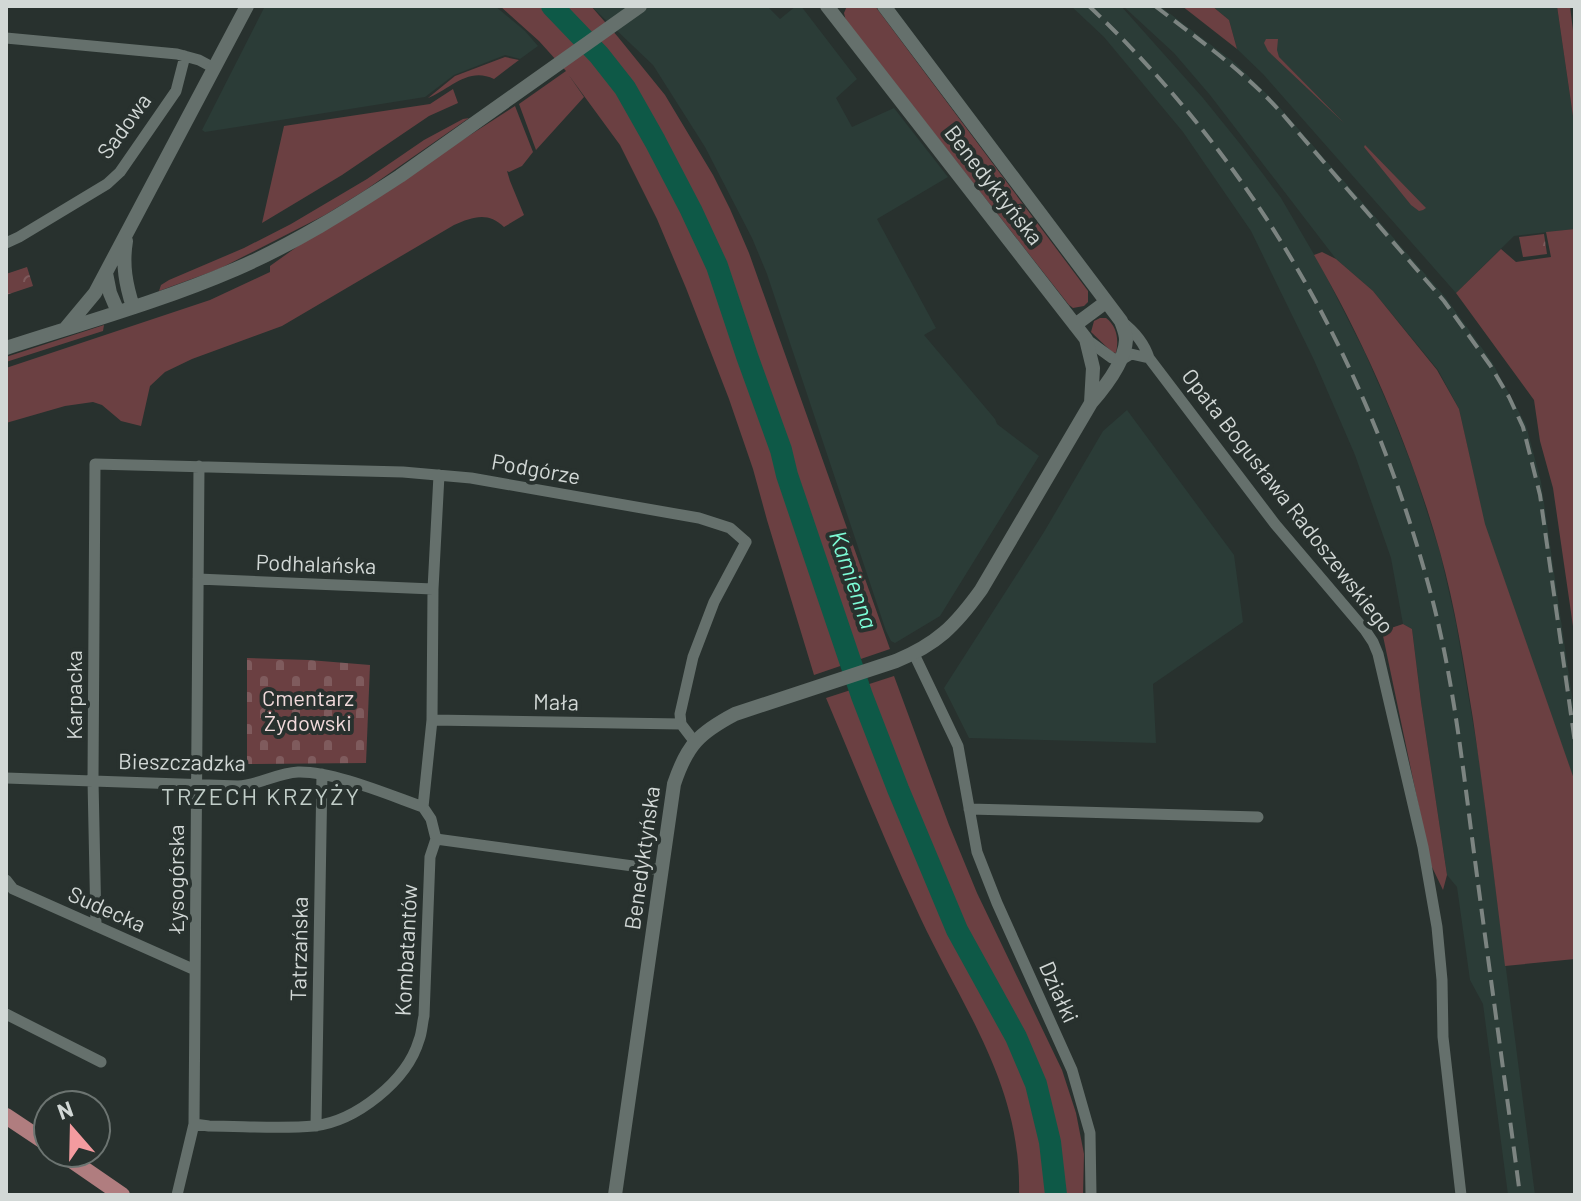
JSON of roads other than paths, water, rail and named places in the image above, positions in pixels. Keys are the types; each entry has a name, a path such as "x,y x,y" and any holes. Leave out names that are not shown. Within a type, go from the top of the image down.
{"main road":[{"path":"6,1116 32,1133"},
{"path":"84,1169 122,1195"}],"street":[{"path":"65,329 95,293 247,6"},
{"path":"6,348 194,286 280,248 360,202 640,6"},
{"name":"Opata Bogusława Radoszewskiego","path":"884,6 1106,302 1147,349 1149,358 1275,524 1373,642 1423,847 1437,927 1443,1037 1461,1195"},
{"name":"Benedyktyńska","path":"831,7 1086,339 1093,368 1091,403"},
{"path":"6,38 185,56 214,68"},
{"name":"Sadowa","path":"6,243 115,177 176,91 185,56"},
{"path":"126,310 124,257 127,233"},
{"path":"106,273 110,293 126,310"},
{"path":"1075,325 1106,302"},
{"path":"1121,321 1126,336 1121,360"},
{"path":"1086,339 1112,358 1121,360 1131,354 1149,358"},
{"name":"Benedyktyńska","path":"615,1195 674,784 682,761 694,741 735,714 896,661 941,637 963,615 981,590 1091,403 1121,360"},
{"name":"Podgórze","path":"95,464 403,472 471,478 699,518 730,528 746,542 714,602 693,657 680,714 681,724"},
{"name":"Karpacka","path":"95,464 93,780 96,926"},
{"name":"Łysogórska","path":"177,1195 194,1124 199,466"},
{"path":"439,475 433,589 432,720 423,807 431,819 436,839 662,870"},
{"name":"Podhalańska","path":"198,579 433,589"},
{"name":"Działki","path":"914,654 958,746 977,852 1072,1070 1090,1133 1091,1195"},
{"name":"Mała","path":"432,720 681,724"},
{"path":"681,724 694,741"},
{"name":"Bieszczadzka","path":"6,778 253,785 278,775 298,772 322,774 423,807"},
{"name":"Tatrzańska","path":"316,1126 322,774"},
{"path":"969,809 1254,817"},
{"name":"Kombatantów","path":"194,1124 316,1126 342,1118 372,1102 392,1084 409,1062 419,1042 424,1016 430,857 436,839"},
{"name":"Sudecka","path":"6,880 13,889 195,970"},
{"path":"6,1014 101,1062"}],"waterway":[{"name":"Kamienna","path":"552,6 599,55 625,88 691,210 717,266 862,696 898,789 957,930 1016,1037 1036,1084 1050,1142 1056,1195"}],"railway":[{"path":"1089,6 1151,69 1207,136 1258,206 1303,279 1343,356 1378,435 1408,517 1433,602 1452,695 1520,1195"},
{"path":"1155,6 1234,68 1278,109 1444,301 1509,397 1523,427 1540,495 1575,743"}],"district":[{"name":"TRZECH KRZYŻY","path":"261,797"}],"park label":[{"name":"Cmentarz Żydowski","path":"308,710"}]}
